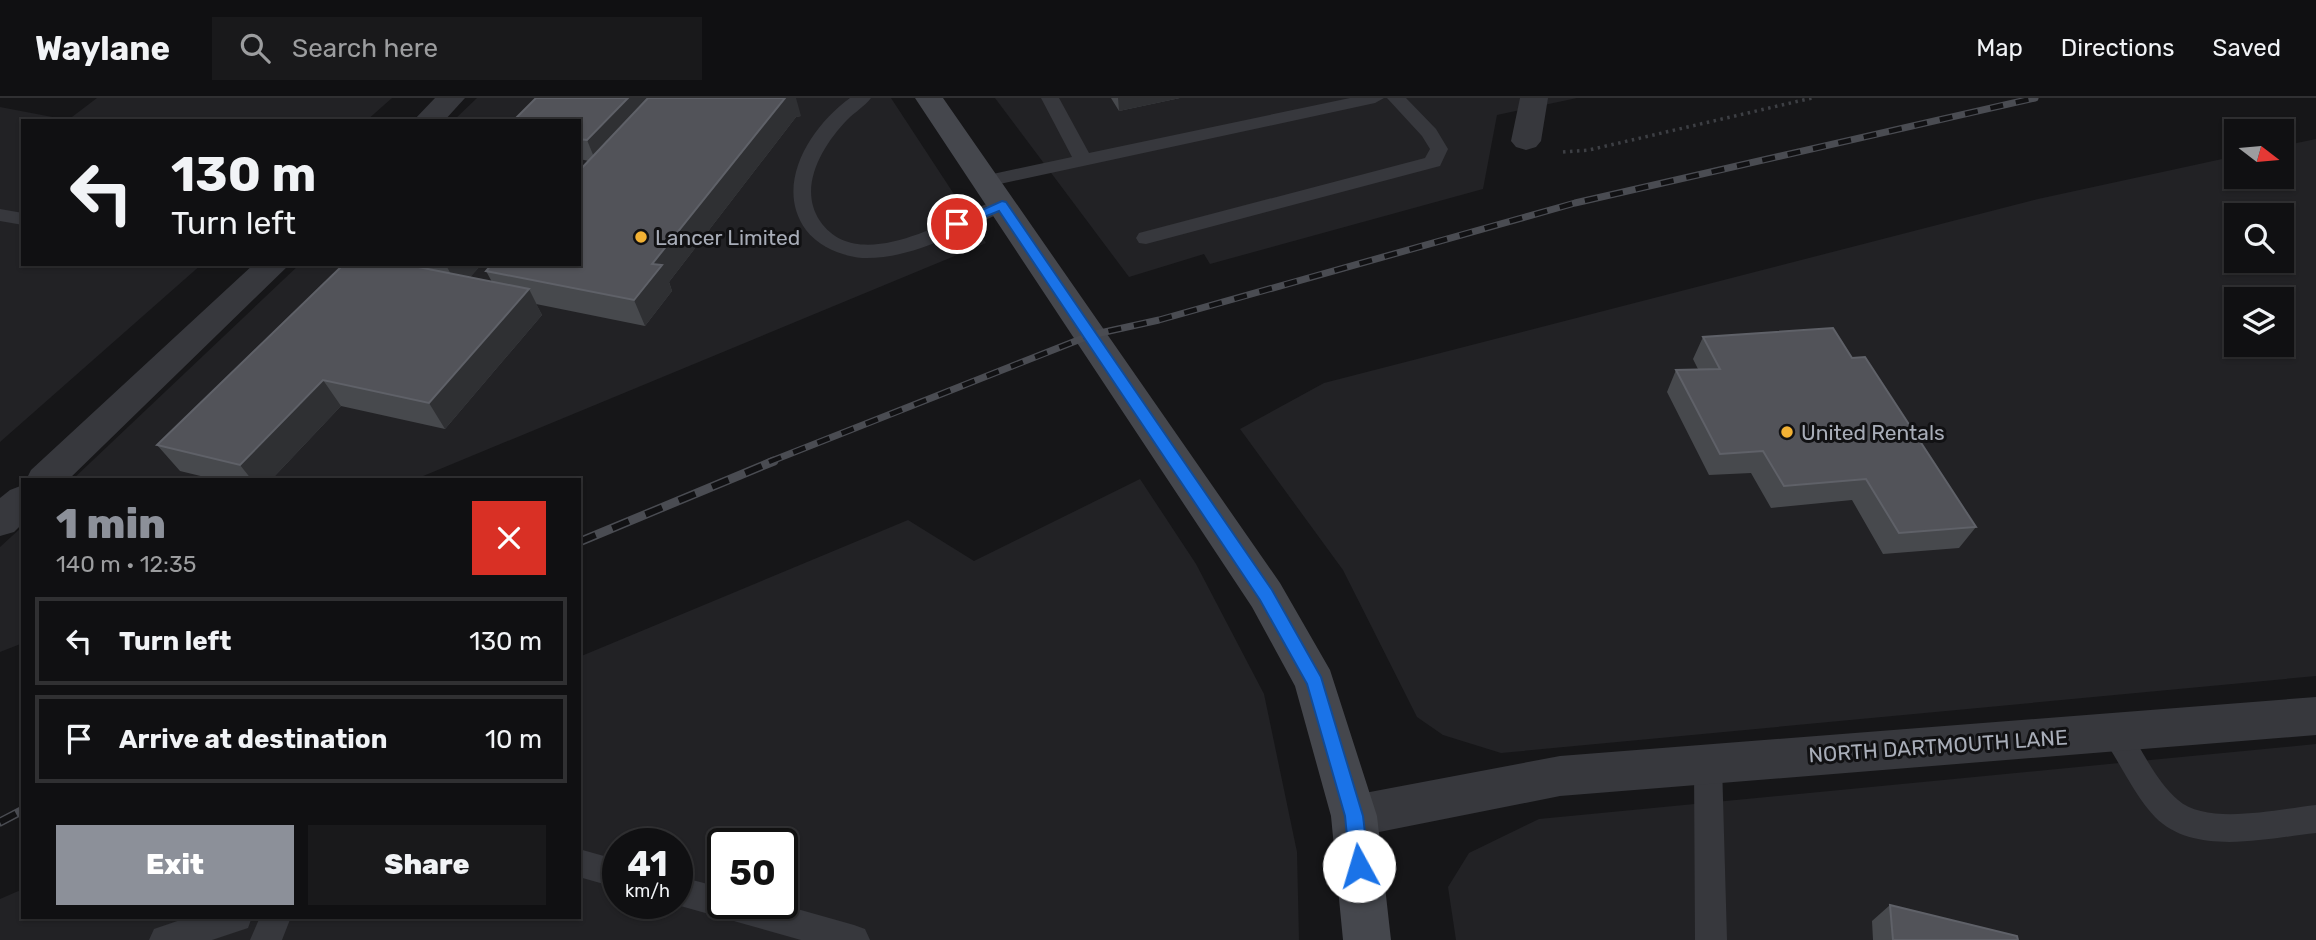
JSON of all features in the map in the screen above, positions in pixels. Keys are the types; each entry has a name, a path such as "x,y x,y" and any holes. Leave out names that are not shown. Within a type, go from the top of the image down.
{"main road":[{"path":"929,98 1266,595 1315,683 1354,816 1367,940"}],"street":[{"path":"429,119 451,98"},
{"path":"1526,141 1534,98"},
{"path":"46,478 272,266"},
{"path":"0,521 21,502"},
{"name":"NORTH DARTMOUTH LANE","path":"1354,816 1560,776 2316,716"}],"lane":[{"path":"862,98 844,112 826,134 802,184 804,207 815,231 836,246 862,251 886,249 912,242 994,193 1083,160 1375,98"},
{"path":"1050,98 1083,160"},
{"path":"1146,238 1433,162 1439,149 1429,133 1396,98"},
{"path":"0,215 21,219"},
{"path":"2115,732 2166,809 2184,823 2206,828 2316,819"},
{"path":"1708,764 1712,940"},
{"path":"581,864 602,869"},
{"path":"693,895 854,940"},
{"path":"165,940 231,919"},
{"path":"265,940 275,919"}],"path":[{"path":"1526,141 1554,152 1589,150 1812,98"}],"shaded area":[{"path":"97,98 392,98 368,119 69,119"},
{"path":"477,98 891,98 986,243 418,478 74,478 298,266 581,266 581,119 455,119"},
{"path":"995,98 1577,98 1497,115 1483,189 1210,264 1204,254 1129,277"},
{"path":"0,107 63,119 21,119 21,266 200,266 0,442"},
{"path":"2316,139 2316,676 1501,753 1443,735 1417,717 1343,570 1240,429 1324,383 2038,199 2224,159 2224,189 2294,189 2294,144"},
{"path":"1140,479 1196,564 1264,694 1297,852 1299,940 0,940 0,899 21,890 21,919 581,919 581,656 908,520 974,561"},
{"path":"21,528 21,644 0,652 0,547"},
{"path":"2316,744 2316,940 1456,940 1448,887 1469,853 1539,819"}],"building":[{"path":"536,98 628,98 587,140 581,139 581,119 515,119"},
{"name":"Lancer Limited","path":"648,98 785,98 652,264 662,265 634,300 486,271 490,266 581,266 581,169"},
{"path":"342,266 413,266 529,289 429,403 323,380 240,465 157,445"},
{"name":"United Rentals","path":"1833,328 1852,358 1865,357 1976,527 1899,533 1866,479 1784,486 1763,451 1720,454 1676,370 1720,369 1703,337"},
{"path":"1890,905 2017,936 2018,940 1893,940"}],"railway":[{"path":"769,462 1091,335 1159,320 1575,203 2035,98"},
{"path":"581,541 774,461"},
{"path":"0,822 21,811"}],"place":[{"name":"Lancer Limited","path":"641,237"},
{"name":"United Rentals","path":"1787,432"}],"route":[{"path":"957,224 1002,205 1266,595 1315,683 1354,816 1359,866"}]}
